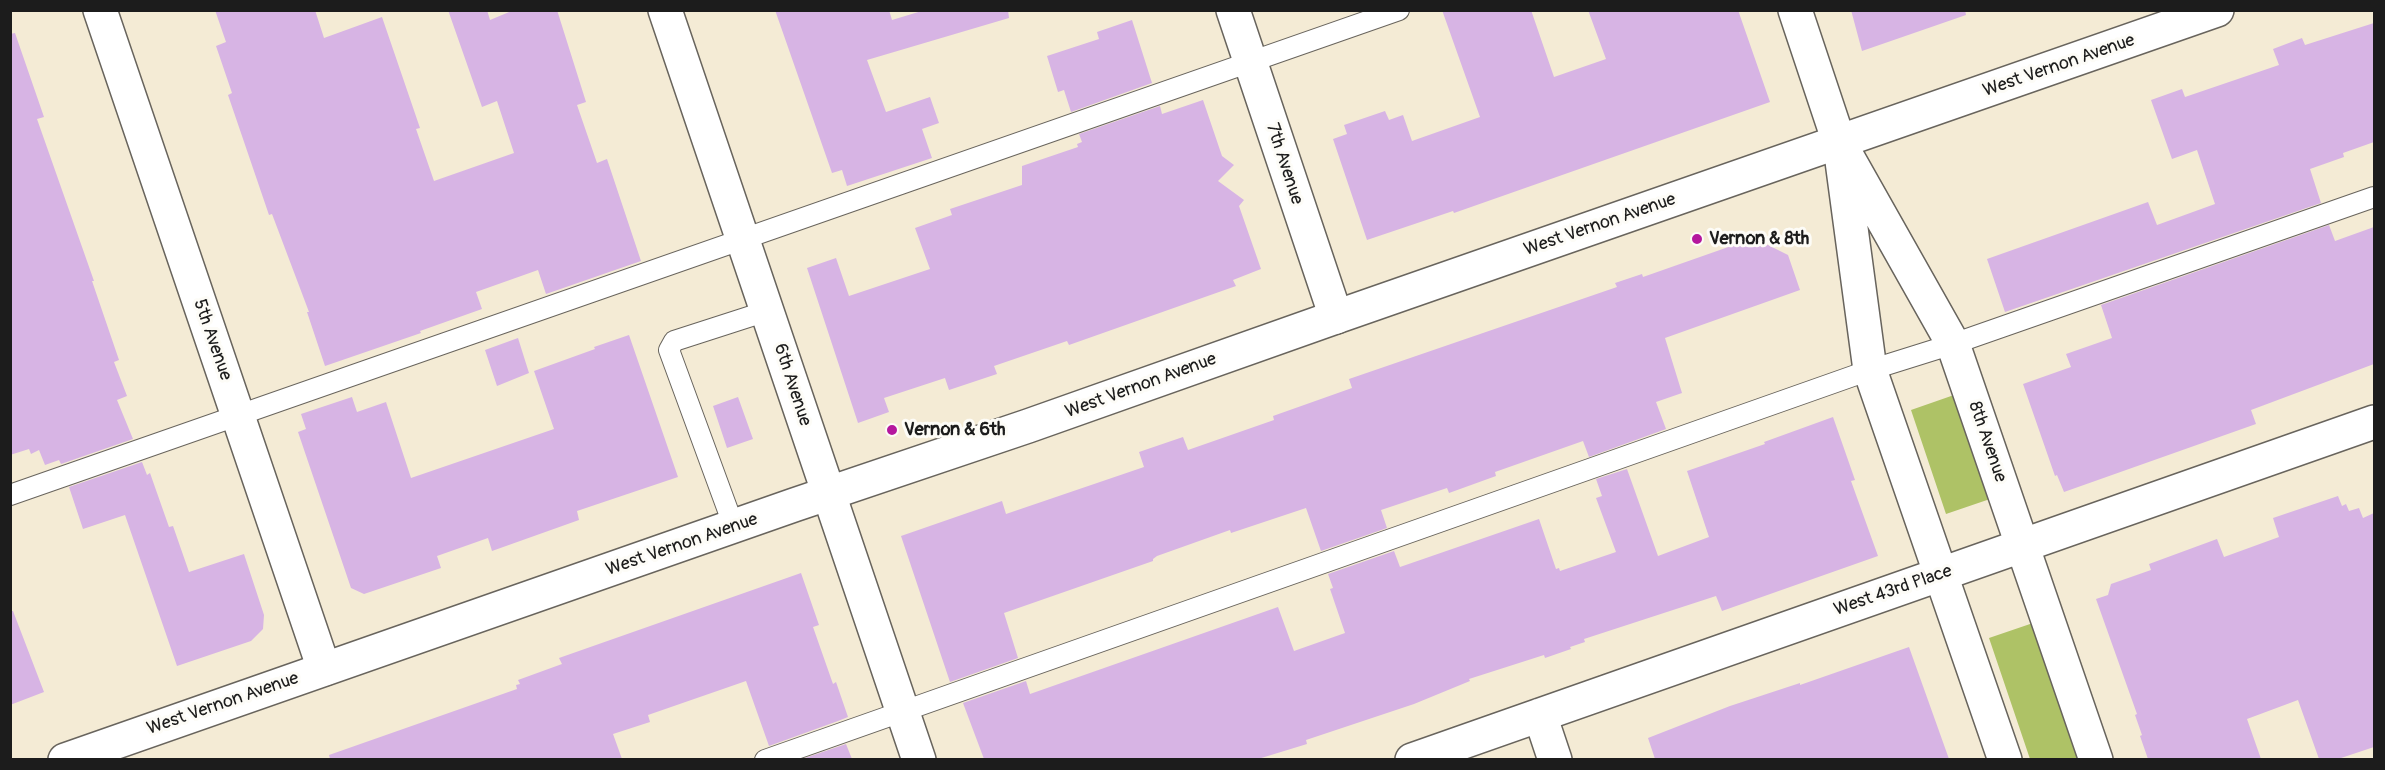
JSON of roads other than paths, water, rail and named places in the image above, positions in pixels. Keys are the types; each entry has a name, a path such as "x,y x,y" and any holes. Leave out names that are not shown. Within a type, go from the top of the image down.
{"street":[{"name":"5th Avenue","path":"100,10 324,669"},
{"name":"6th Avenue","path":"665,10 919,759"},
{"name":"7th Avenue","path":"1233,10 1336,316"},
{"name":"8th Avenue","path":"1795,10 1839,142 1870,370 2005,759"},
{"name":"West Vernon Avenue","path":"65,759 1028,426 1336,316 2217,10"},
{"name":"8th Avenue","path":"1839,142 1953,344 2096,759"},
{"name":"West 43rd Place","path":"1412,759 2374,422"},
{"path":"1540,715 1555,759"}],"lane":[{"path":"10,495 1399,10"},
{"path":"765,759 1870,370 1953,344 2374,197"},
{"path":"734,526 669,350 674,341 767,311"}],"place":[{"name":"Vernon & 8th","path":"1697,239"},
{"name":"Vernon & 6th","path":"892,430"}]}
